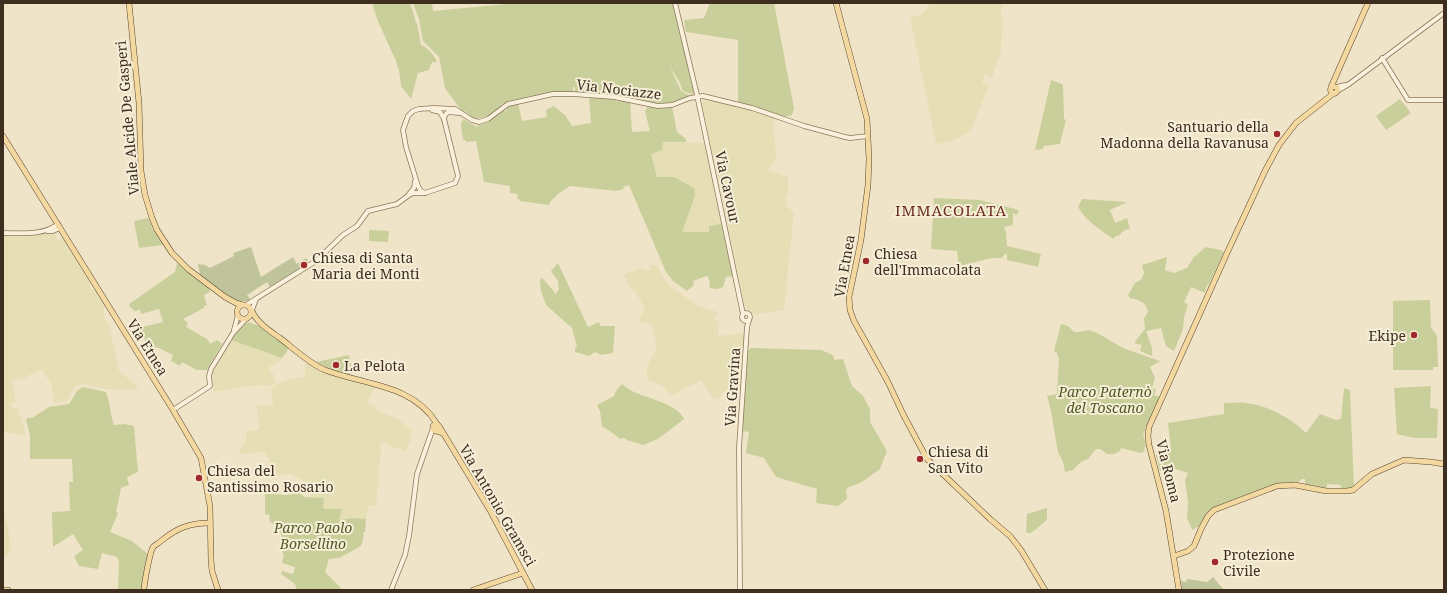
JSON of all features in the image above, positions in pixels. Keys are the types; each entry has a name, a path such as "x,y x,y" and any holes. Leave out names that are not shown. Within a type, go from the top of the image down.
{"main road":[{"name":"Via Etnea","path":"836,3 867,118 868,136 869,159 863,227 849,297 850,310 854,321 888,382 927,459 1010,536 1021,550 1045,590"},
{"path":"1334,89 1339,71 1368,3"},
{"name":"Viale Alcide De Gasperi","path":"129,5 139,103 141,171 145,195 154,224 172,253 188,269 225,297"},
{"name":"Via Roma","path":"1179,590 1166,511 1149,445 1148,431 1227,253 1278,145 1296,123 1318,106 1334,89"},
{"name":"Via Etnea","path":"3,136 173,410 200,458 210,506 212,571 218,590"},
{"path":"225,297 236,303 244,304 252,310 255,317 265,327"},
{"path":"225,297 241,318 265,327"},
{"path":"237,314 239,307 244,304"},
{"path":"246,320 250,316 252,310"},
{"name":"Via Antonio Gramsci","path":"265,327 324,370 395,390 410,398 430,413 435,427 442,433 490,512 532,590"},
{"path":"1174,556 1188,551 1194,546 1208,516 1214,510 1273,487 1295,485 1326,491 1348,491 1353,490 1372,474 1404,460 1444,464"},
{"path":"144,590 153,547 170,534 185,526 210,523"},
{"path":"473,590 523,573"},
{"path":"3,590 8,590"}],"street":[{"path":"675,3 697,96"},
{"path":"1334,89 1349,84 1444,13"},
{"path":"1382,58 1408,100 1444,100"},
{"name":"Via Nociazze","path":"427,193 419,189 415,179 403,130 406,118 413,111 419,109 449,108 458,110 463,115 475,121 482,121 497,113 508,104 553,94 577,94 614,98 658,106 672,105 697,96 716,98 752,108 804,126 850,138 868,136"},
{"name":"Via Cavour","path":"697,96 699,98 701,115 745,314"},
{"path":"409,195 416,193 427,193 455,183 458,176 444,119 440,112 428,109"},
{"path":"444,119 448,112 463,115"},
{"path":"244,304 316,261 343,235 357,226 368,210 397,204 409,195 414,188 415,179"},
{"path":"47,231 53,222 52,215"},
{"path":"3,233 33,233 47,231 59,226"},
{"path":"252,310 256,298"},
{"path":"233,333 237,314"},
{"path":"745,314 750,316 747,321 742,318 745,314"},
{"path":"173,410 210,386 210,372 233,333 246,320"},
{"name":"Via Gravina","path":"740,590 739,448 747,321"},
{"path":"391,590 405,555 417,474 435,427"}],"shaded area":[{"path":"928,3 1002,3 1001,16 1004,17 1002,26 1001,52 992,77 984,74 982,83 989,85 971,130 954,140 939,144 936,142 935,138 910,18 921,15 929,7"},
{"path":"708,98 773,117 776,158 768,170 788,177 788,194 786,197 787,206 794,213 784,310 756,314 749,312 745,306 702,104 703,101"},
{"path":"663,142 704,143 721,224 710,226 709,232 682,232 695,196 674,177 657,177 651,154 662,150"},
{"path":"55,234 57,240 64,238 92,283 90,284 90,289 95,290 104,304 104,316 106,321 108,321 119,371 139,388 130,390 106,389 84,384 74,387 67,401 54,403 51,384 42,370 27,376 27,378 12,381 16,402 9,405 13,408 18,408 26,435 3,432 3,235"},
{"path":"650,265 656,265 671,287 698,306 718,312 714,318 719,323 718,336 745,333 744,350 742,353 741,387 730,388 714,400 701,380 671,396 663,386 648,380 646,368 657,348 653,327 647,323 640,323 639,319 645,308 634,290 630,288 624,274 644,268 645,271 650,270"},
{"path":"231,340 282,358 277,363 269,367 270,372 273,373 276,383 275,385 250,386 214,392 212,374"},
{"path":"308,362 376,387 371,393 367,403 376,406 375,410 398,419 412,431 410,441 405,451 387,445 386,442 380,444 376,506 369,505 366,519 352,518 339,520 323,507 324,499 311,497 309,484 291,474 278,476 264,472 270,460 264,452 239,453 246,439 247,431 259,430 257,405 273,406 271,388 274,388 277,384 290,379 305,377 305,364"},
{"path":"3,511 8,527 11,550 9,549 10,552 4,559 3,566"}],"green space":[{"path":"372,3 410,3 417,24 421,45 430,52 437,62 432,62 429,70 418,73 411,99 401,86 396,61 377,19"},
{"path":"413,3 432,3 433,11 517,3 673,3 694,93 691,94 683,91 679,81 670,67 681,91 691,96 663,105 575,93 575,87 573,87 573,93 563,93 562,91 559,93 505,105 501,103 501,107 487,116 483,118 474,118 465,111 461,110 445,88 439,57 423,41 419,19"},
{"path":"710,3 774,3 794,108 792,115 784,117 738,103 738,40 686,32 684,20 704,18"},
{"path":"1051,80 1063,85 1064,119 1066,120 1060,144 1044,146 1043,149 1035,150"},
{"path":"589,97 615,99 616,102 619,100 630,101 632,132 650,131 645,111 648,106 672,106 677,132 686,139 686,142 663,142 662,150 651,154 657,177 674,177 694,188 695,196 682,232 709,232 709,226 721,224 733,276 726,277 723,287 712,289 709,287 710,281 707,276 693,281 694,285 687,291 673,281 666,272 629,185 623,187 624,189 616,191 570,186 558,194 549,205 520,201 517,199 518,194 510,193 510,186 484,182 476,141 466,142 463,140 461,124 463,119 477,127 486,123 504,110 507,111 506,107 518,103 522,121 547,117 546,110 554,106 565,115 572,126 591,123"},
{"path":"1400,99 1411,113 1386,130 1376,116"},
{"path":"934,198 980,200 1019,210 1017,215 1013,213 1013,225 1004,227 1007,246 1041,254 1038,267 1007,260 1007,253 1002,258 992,258 959,266 957,251 931,249"},
{"path":"1082,199 1127,202 1110,210 1115,223 1127,218 1130,229 1125,230 1113,239 1094,225 1081,212 1078,207"},
{"path":"148,218 154,232 163,245 139,248 134,221"},
{"path":"369,230 389,231 388,242 369,241"},
{"path":"251,247 261,277 293,257 297,264 306,258 309,263 270,287 267,282 247,295 251,300 244,301 231,298 224,294 200,275 198,264 205,265 210,268 234,256 233,253"},
{"path":"1206,247 1224,252 1209,284 1207,285 1205,293 1191,287 1184,302 1188,305 1184,317 1183,329 1174,351 1166,346 1161,328 1146,331 1152,348 1152,356 1140,351 1142,345 1134,343 1145,329 1144,318 1148,312 1144,303 1130,298 1128,295 1135,283 1141,280 1144,273 1142,265 1167,257 1165,270 1174,273 1187,268 1194,257"},
{"path":"177,263 209,288 210,292 204,295 207,305 183,319 188,323 186,327 207,339 210,344 217,340 222,344 207,370 197,370 182,362 180,366 171,361 173,355 157,347 150,355 141,329 142,327 163,322 159,309 141,314 140,310 135,311 129,304 175,272"},
{"path":"558,263 588,327 599,322 601,326 615,326 613,353 602,355 595,352 589,356 575,352 575,348 577,347 572,328 546,305 541,291 540,280 542,278 556,294 559,289 559,282 551,271"},
{"name":"Ekipe","path":"1430,300 1431,327 1437,336 1438,367 1433,367 1433,370 1393,370 1393,301"},
{"path":"248,322 260,326 289,348 282,358 231,340 240,327"},
{"name":"Parco Paternò del Toscano","path":"1061,324 1068,326 1074,332 1089,330 1123,348 1160,361 1150,367 1155,378 1152,388 1156,390 1154,395 1160,397 1143,434 1146,446 1144,448 1145,451 1140,453 1121,448 1120,451 1114,454 1107,454 1100,449 1096,449 1088,459 1081,462 1073,470 1065,472 1063,462 1058,452 1047,396 1057,394 1059,360 1057,353 1054,351"},
{"path":"751,348 821,350 833,355 834,360 843,359 852,386 863,396 870,409 870,422 887,451 880,469 862,482 849,487 846,490 847,499 838,506 816,503 817,489 776,477 764,458 746,453 749,432 741,431 747,352"},
{"name":"La Pelota","path":"349,355 353,373 348,374 330,369 316,362"},
{"path":"622,384 632,391 669,405 681,414 684,419 658,439 643,445 624,438 620,439 602,426 600,411 597,405 614,396"},
{"path":"1431,386 1430,408 1438,409 1437,438 1414,438 1397,434 1394,388"},
{"path":"83,387 106,392 114,425 124,424 134,426 138,472 127,477 129,485 121,488 116,512 118,513 110,532 132,541 149,555 142,590 118,590 119,561 117,557 102,553 98,569 79,566 74,556 83,550 73,534 53,547 52,512 70,511 69,482 73,482 72,459 30,459 30,435 26,420 27,418 32,418 49,407 69,404 77,391"},
{"path":"1344,388 1350,390 1354,486 1349,489 1341,489 1341,485 1327,484 1327,488 1305,484 1305,479 1302,479 1297,483 1288,482 1276,484 1210,510 1199,526 1192,530 1187,518 1188,503 1185,480 1188,473 1172,468 1160,471 1156,455 1171,450 1168,423 1224,414 1224,403 1243,403 1254,404 1270,409 1294,422 1306,433 1320,414 1336,420 1341,419"},
{"name":"Parco Paolo Borsellino","path":"265,493 286,495 299,493 305,497 324,498 324,509 342,509 339,520 352,518 366,519 365,532 363,532 364,535 361,546 339,558 329,559 325,572 341,588 340,590 297,590 295,584 281,574 282,571 293,574 295,567 282,563 284,554 283,538 269,520 270,515 265,514"},
{"path":"1047,508 1047,520 1031,533 1026,532 1027,514"},
{"path":"1213,577 1224,590 1182,590 1181,581 1186,582 1187,579 1207,582"}],"place":[{"name":"Santuario della Madonna della Ravanusa","path":"1277,134"},
{"name":"Chiesa dell'Immacolata","path":"866,261"},
{"name":"Chiesa di Santa Maria dei Monti","path":"304,265"},
{"name":"Ekipe","path":"1414,335"},
{"name":"La Pelota","path":"336,365"},
{"name":"Chiesa di San Vito","path":"920,459"},
{"name":"Chiesa del Santissimo Rosario","path":"199,478"},
{"name":"Protezione Civile","path":"1215,562"}],"district":[{"name":"IMMACOLATA","path":"951,210"}]}
